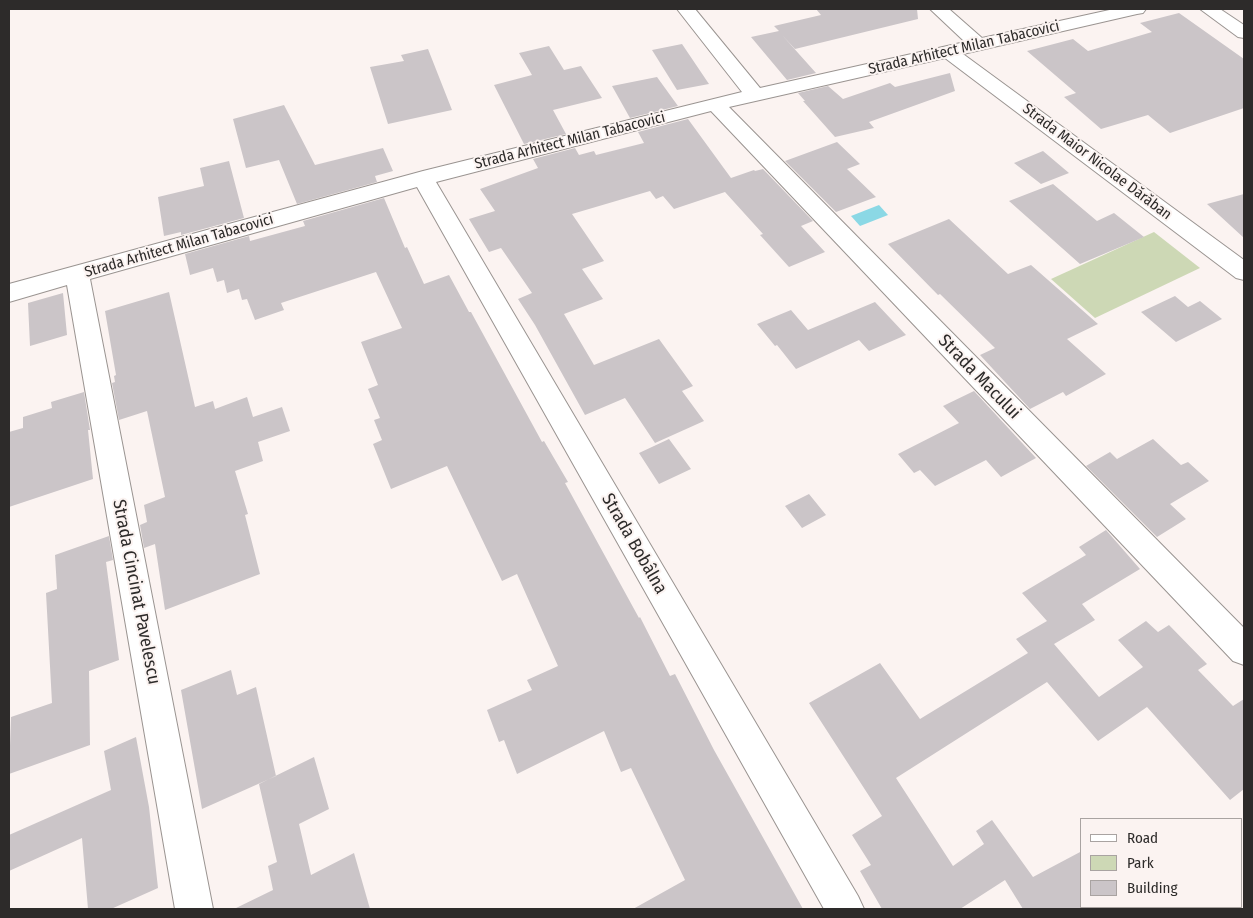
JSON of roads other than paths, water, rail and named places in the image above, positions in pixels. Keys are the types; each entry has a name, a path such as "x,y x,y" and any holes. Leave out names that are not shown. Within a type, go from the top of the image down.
{"street":[{"path":"686,9 755,95"},
{"path":"939,9 979,45"},
{"name":"Strada Arhitect Milan Tabacovici","path":"9,293 423,178 715,104 1137,9"},
{"path":"1209,9 1244,33"},
{"name":"Strada Maior Nicolae Dărăban","path":"949,52 1244,272"},
{"name":"Strada Macului","path":"715,104 1244,650"},
{"name":"Strada Bobâlna","path":"423,178 845,909"},
{"name":"Strada Cincinat Pavelescu","path":"77,274 194,909"}],"water":[{"path":"879,205 888,215 860,226 851,216"}]}
